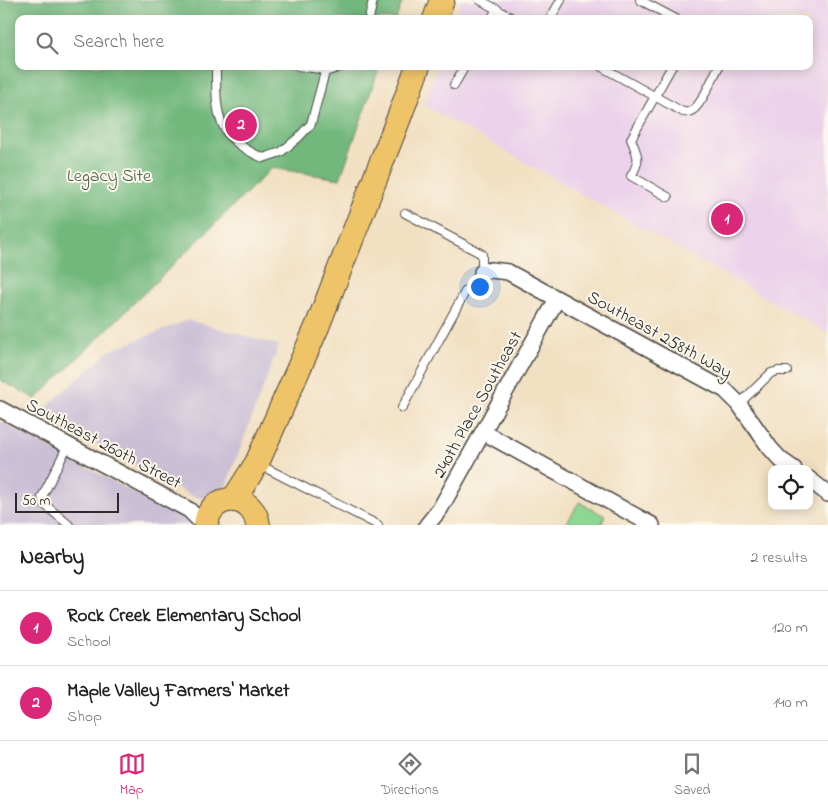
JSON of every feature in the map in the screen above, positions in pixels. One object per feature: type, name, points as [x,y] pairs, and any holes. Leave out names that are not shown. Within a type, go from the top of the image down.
[{"type":"main road","points":[[436,15],[442,0]]},
{"type":"main road","points":[[202,518],[220,502],[227,500],[247,510],[257,463],[317,327],[417,70]]},
{"type":"street","name":"Southeast 258th Way","points":[[482,272],[491,270],[508,272],[725,390],[739,404],[770,448],[788,465]]},
{"type":"street","name":"240th Place Southeast","points":[[427,525],[440,509],[557,299]]},
{"type":"street","name":"Southeast 260th Street","points":[[0,408],[202,518]]},
{"type":"street","points":[[483,432],[652,525]]},
{"type":"street","points":[[813,483],[828,494]]},
{"type":"lane","points":[[370,15],[373,0]]},
{"type":"lane","points":[[480,0],[507,15]]},
{"type":"lane","points":[[552,15],[561,0]]},
{"type":"lane","points":[[640,0],[668,15]]},
{"type":"lane","points":[[493,15],[497,9]]},
{"type":"lane","points":[[216,70],[216,98],[220,122],[229,135],[247,150],[263,158],[281,152],[311,124],[325,72]]},
{"type":"lane","points":[[322,70],[325,72],[331,70]]},
{"type":"lane","points":[[454,85],[463,70]]},
{"type":"lane","points":[[607,70],[683,112],[689,113],[700,103],[717,70]]},
{"type":"lane","points":[[668,198],[631,176],[637,166],[638,159],[631,140],[670,70]]},
{"type":"lane","points":[[402,408],[465,292],[482,272],[482,254],[405,212]]},
{"type":"lane","points":[[739,404],[771,373],[787,371]]},
{"type":"lane","points":[[68,445],[42,497],[44,504],[69,525]]},
{"type":"lane","points":[[257,463],[378,525]]},
{"type":"shaded area","points":[[462,0],[828,0],[828,333],[424,105],[437,70],[813,70],[813,15],[456,15]]},
{"type":"shaded area","points":[[188,320],[279,345],[226,486],[210,500],[192,496],[41,412],[109,351]]},
{"type":"shaded area","points":[[0,421],[195,525],[0,525]]},
{"type":"green space","name":"Legacy Site","points":[[0,0],[403,0],[397,15],[15,15],[15,70],[379,70],[340,179],[272,168],[36,399],[0,380]]},
{"type":"green space","points":[[579,502],[605,516],[601,525],[566,525]]},
{"type":"place","name":"Maple Valley Farmers' Market","points":[[241,125]]},
{"type":"place","name":"Rock Creek Elementary School","points":[[727,219]]}]
